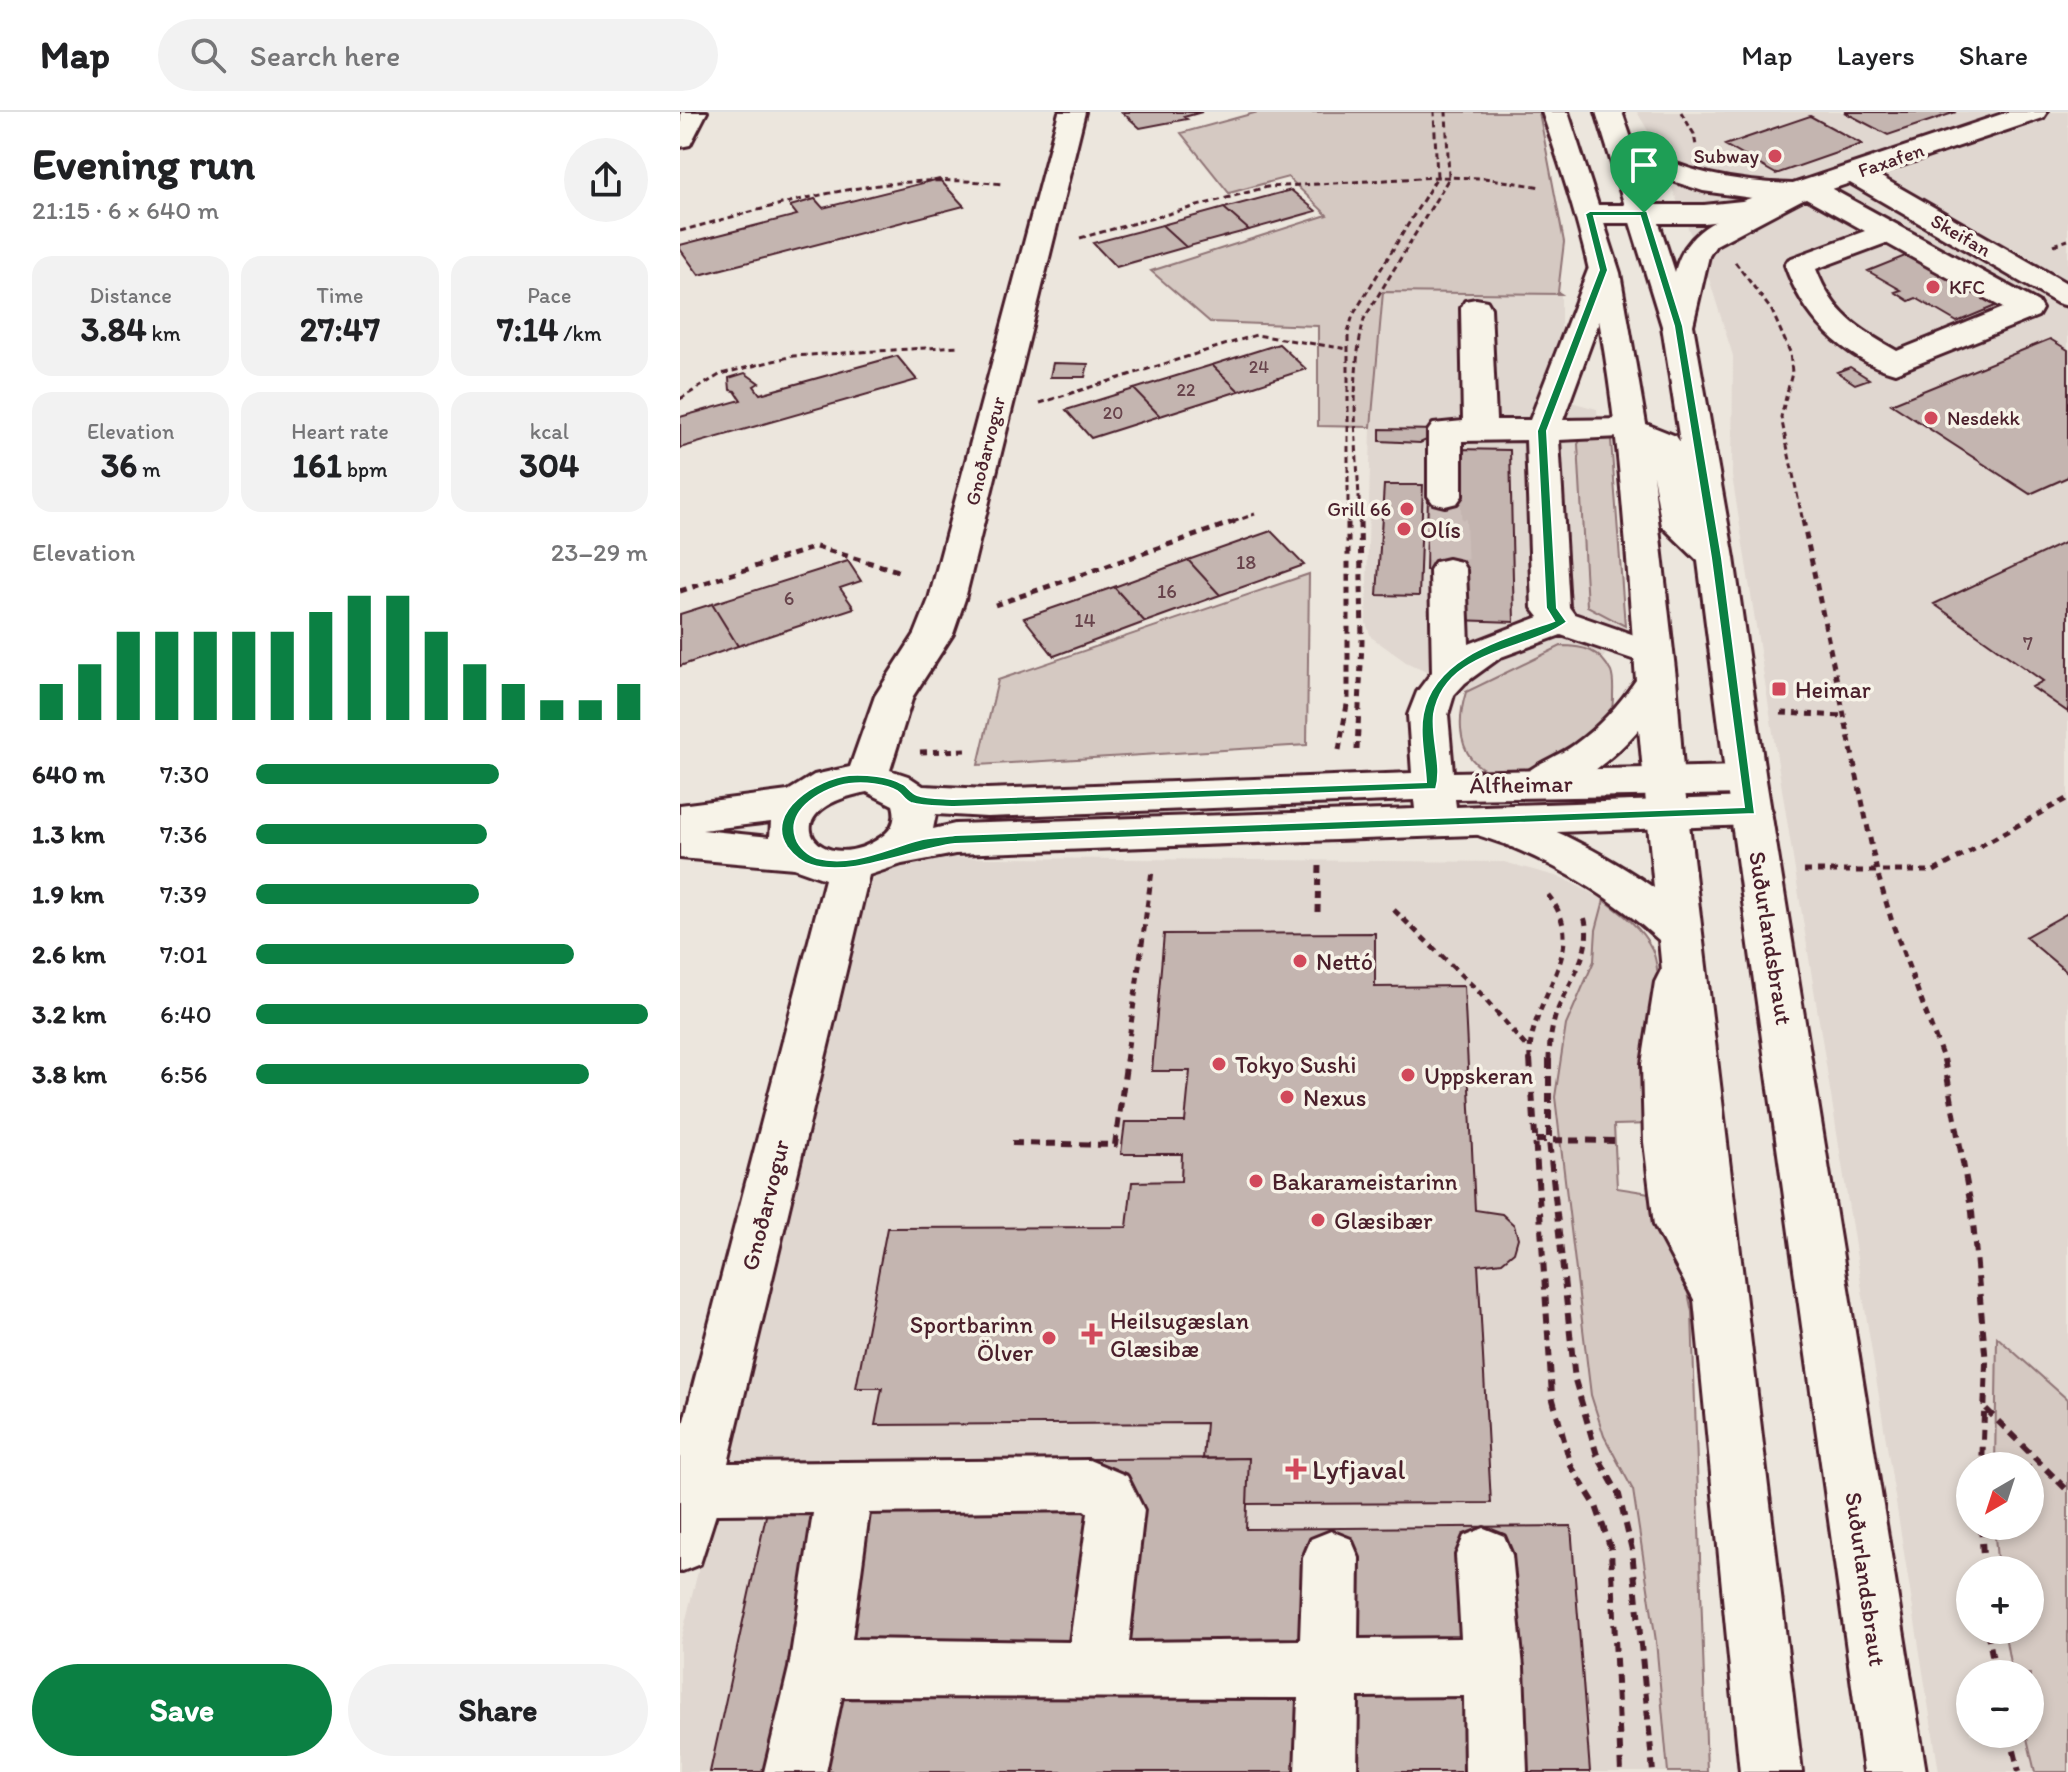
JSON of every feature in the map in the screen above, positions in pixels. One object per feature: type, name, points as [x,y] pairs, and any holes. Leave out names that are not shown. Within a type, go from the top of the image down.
[{"type":"main road","points":[[680,139],[694,112]]},
{"type":"main road","name":"Gnoðarvogur","points":[[867,778],[894,696],[934,634],[947,599],[1072,112]]},
{"type":"main road","points":[[1555,112],[1588,207],[1616,327],[1683,936],[1665,1064],[1668,1142],[1679,1225],[1723,1305],[1771,1772]]},
{"type":"main road","name":"Suðurlandsbraut","points":[[1609,112],[1678,326],[1716,558],[1748,796],[1895,1772]]},
{"type":"main road","name":"Faxafen","points":[[1588,207],[1642,207],[1704,214],[1746,209],[2017,114]]},
{"type":"main road","points":[[1622,149],[1650,166],[1707,186],[1801,190],[1888,232],[2027,309],[1895,363],[1834,327],[1808,292],[1800,265],[1888,232]]},
{"type":"main road","name":"Skeifan","points":[[1853,173],[2068,297]]},
{"type":"main road","points":[[1678,326],[1694,256],[1705,239],[1801,190]]},
{"type":"main road","points":[[1603,270],[1542,431],[1551,608],[1561,622],[1655,666]]},
{"type":"main road","points":[[1476,308],[1480,431]]},
{"type":"main road","points":[[1445,496],[1445,431],[1629,429],[1664,443],[1680,526],[1716,558]]},
{"type":"main road","points":[[1448,570],[1451,674]]},
{"type":"main road","points":[[1434,804],[1428,715],[1436,692],[1451,674],[1488,649],[1561,622]]},
{"type":"main road","points":[[1536,784],[1567,771],[1590,755],[1640,705],[1655,666]]},
{"type":"main road","points":[[867,778],[901,788],[912,799],[916,812],[914,826],[906,839],[871,858],[814,862],[800,854],[791,843],[788,830],[790,817],[799,804],[829,785],[867,778]]},
{"type":"main road","name":"Álfheimar","points":[[912,799],[987,803],[1434,804],[1536,784],[1667,798]]},
{"type":"main road","name":"Álfheimar","points":[[871,858],[955,839],[1396,826],[1434,804],[1480,820],[1667,798],[1748,796]]},
{"type":"main road","points":[[680,819],[799,804]]},
{"type":"main road","points":[[1480,820],[1535,837],[1609,875],[1648,903],[1683,936]]},
{"type":"main road","points":[[680,843],[800,854]]},
{"type":"main road","name":"Gnoðarvogur","points":[[680,1545],[693,1489],[871,858]]},
{"type":"main road","points":[[693,1489],[1089,1485],[1107,1494],[1116,1510],[1096,1671]]},
{"type":"main road","points":[[795,1772],[819,1668],[844,1488]]},
{"type":"main road","points":[[1484,1555],[1493,1667],[1496,1772]]},
{"type":"main road","points":[[1326,1772],[1331,1558]]},
{"type":"main road","points":[[819,1668],[1096,1671],[1493,1667]]},
{"type":"path","points":[[1338,757],[1348,699],[1348,349],[1353,315],[1437,177],[1434,112]]},
{"type":"path","points":[[1356,761],[1362,696],[1357,407],[1360,334],[1364,319],[1449,178],[1446,112]]},
{"type":"path","points":[[680,231],[869,184],[941,176],[1002,184]]},
{"type":"path","points":[[1069,241],[1267,187],[1437,177],[1484,178],[1550,188]]},
{"type":"path","points":[[1734,260],[1782,328],[1790,351],[1792,369],[1781,417],[1877,872],[1893,925],[1944,1060],[1972,1212],[1986,1363],[1983,1452]]},
{"type":"path","points":[[1036,404],[1256,335],[1348,349]]},
{"type":"path","points":[[680,399],[721,374],[793,356],[960,346]]},
{"type":"path","points":[[995,605],[1255,514]]},
{"type":"path","points":[[680,591],[816,547],[902,572]]},
{"type":"path","points":[[1776,713],[1844,716]]},
{"type":"path","points":[[920,752],[966,750]]},
{"type":"path","points":[[1801,871],[1934,871],[2068,798]]},
{"type":"path","points":[[1318,912],[1319,859]]},
{"type":"path","points":[[1012,1143],[1115,1145],[1153,862]]},
{"type":"path","points":[[1544,891],[1559,905],[1567,936],[1553,981],[1533,1025],[1529,1051],[1552,1396],[1571,1466],[1596,1506],[1611,1549],[1621,1772]]},
{"type":"path","points":[[1394,910],[1479,992],[1529,1051]]},
{"type":"path","points":[[1582,911],[1587,924],[1585,948],[1555,1017],[1549,1046],[1549,1141],[1575,1380],[1597,1455],[1619,1495],[1629,1529],[1653,1772]]},
{"type":"path","points":[[1536,1140],[1627,1141]]},
{"type":"path","points":[[1985,1408],[2068,1491]]},
{"type":"path","points":[[2013,1748],[2019,1772]]},
{"type":"shaded area","points":[[1258,112],[1539,112],[1564,242],[1558,292],[1561,294],[1383,292],[1371,427],[1318,426],[1318,326],[1210,322],[1151,271],[1327,215],[1288,177],[1229,193],[1181,133]]},
{"type":"shaded area","points":[[1637,112],[2068,112],[2068,1772],[1939,1772],[1732,476],[1733,356],[1710,282],[1650,134]]},
{"type":"shaded area","points":[[1383,291],[1561,294],[1561,357],[1544,395],[1597,409],[1599,432],[1586,570],[1587,605],[1625,626],[1603,658],[1589,649],[1476,685],[1466,692],[1406,662],[1371,637],[1366,623],[1371,427]]},
{"type":"shaded area","points":[[1599,432],[1611,440],[1625,626],[1587,606],[1578,444],[1584,435]]},
{"type":"shaded area","points":[[1309,574],[1307,745],[978,765],[998,680]]},
{"type":"shaded area","points":[[1561,646],[1590,651],[1607,665],[1613,684],[1610,717],[1593,737],[1540,771],[1514,775],[1497,774],[1482,768],[1471,759],[1464,746],[1461,730],[1466,692]]},
{"type":"shaded area","name":"Glæsibær","points":[[886,857],[1504,862],[1563,878],[1604,900],[1596,930],[1594,961],[1566,1025],[1555,1097],[1591,1395],[1604,1436],[1633,1490],[1656,1641],[1668,1772],[680,1772],[680,1643],[780,1247],[863,894]]},
{"type":"shaded area","points":[[1604,900],[1643,934],[1652,949],[1659,985],[1651,1124],[1614,1125],[1617,1188],[1649,1193],[1682,1264],[1692,1312],[1707,1772],[1668,1772],[1656,1641],[1633,1490],[1604,1436],[1591,1395],[1555,1097],[1566,1025],[1594,961],[1596,930]]},
{"type":"shaded area","points":[[1997,1337],[2068,1400],[2068,1772],[2035,1772],[2029,1748],[2044,1748],[2044,1660],[2009,1660],[2007,1644],[2044,1644],[2044,1556],[1997,1556],[1995,1540],[2044,1540],[2044,1452],[1995,1452]]},
{"type":"building","points":[[1122,112],[1202,112],[1184,117],[1187,119],[1140,128]]},
{"type":"building","points":[[1844,112],[1956,112],[1888,135]]},
{"type":"building","points":[[1810,116],[1862,144],[1776,174],[1725,145]]},
{"type":"building","points":[[939,179],[964,206],[699,275],[680,249],[680,245],[797,215],[790,206],[815,199],[823,208]]},
{"type":"building","points":[[1291,190],[1316,211],[1249,230],[1224,208]]},
{"type":"building","points":[[1224,208],[1249,230],[1186,247],[1162,225]]},
{"type":"building","points":[[1162,225],[1186,247],[1116,267],[1093,243]]},
{"type":"building","points":[[1910,254],[2000,304],[1957,322],[1916,298],[1909,301],[1895,292],[1901,290],[1868,271]]},
{"type":"building","points":[[2050,339],[2068,350],[2068,477],[2030,494],[1891,404]]},
{"type":"building","points":[[1279,344],[1306,369],[1239,391],[1212,365]]},
{"type":"building","points":[[897,356],[917,380],[680,448],[680,417],[741,400],[735,391],[730,390],[729,378],[745,373],[759,383],[754,386],[760,394]]},
{"type":"building","points":[[1053,363],[1088,364],[1085,377],[1050,377]]},
{"type":"building","points":[[1212,365],[1239,391],[1160,416],[1134,389]]},
{"type":"building","points":[[1850,367],[1869,379],[1855,384],[1837,372]]},
{"type":"building","points":[[1134,389],[1160,416],[1091,438],[1066,410]]},
{"type":"building","points":[[1380,429],[1439,430],[1440,434],[1420,443],[1380,441]]},
{"type":"building","points":[[1456,449],[1510,450],[1514,622],[1457,620],[1458,570],[1426,570],[1428,496],[1456,496]]},
{"type":"building","points":[[1384,485],[1423,485],[1419,596],[1377,595]]},
{"type":"building","points":[[1271,531],[1304,565],[1220,595],[1188,560]]},
{"type":"building","points":[[2068,541],[2068,712],[2032,687],[2043,681],[1934,604]]},
{"type":"building","points":[[1188,560],[1220,595],[1145,622],[1114,587]]},
{"type":"building","points":[[848,561],[861,581],[840,588],[854,608],[738,646],[712,604]]},
{"type":"building","points":[[1114,587],[1145,622],[1054,656],[1024,618]]},
{"type":"building","points":[[712,604],[738,646],[680,666],[680,614]]},
{"type":"building","points":[[2068,913],[2068,973],[2025,937]]},
{"type":"building","name":"Glæsibær","points":[[1375,933],[1375,987],[1464,986],[1475,1210],[1502,1214],[1514,1225],[1518,1238],[1514,1252],[1502,1262],[1478,1265],[1491,1503],[1247,1504],[1249,1458],[1203,1459],[1206,1423],[875,1425],[882,1388],[856,1388],[887,1228],[1127,1227],[1132,1182],[1181,1181],[1182,1154],[1121,1154],[1125,1122],[1185,1122],[1190,1071],[1152,1071],[1164,934]]},
{"type":"building","points":[[1249,1458],[1246,1529],[1571,1526],[1590,1772],[710,1772],[778,1461]]},
{"type":"tunnel","points":[[1445,496],[1446,522]]},
{"type":"tunnel","points":[[1446,520],[1448,570]]},
{"type":"place","name":"Subway","points":[[1775,156]]},
{"type":"place","name":"KFC","points":[[1933,287]]},
{"type":"place","name":"Nesdekk","points":[[1931,418]]},
{"type":"place","name":"Grill 66","points":[[1407,509]]},
{"type":"place","name":"Olís","points":[[1404,529]]},
{"type":"place","name":"Heimar","points":[[1779,689]]},
{"type":"place","name":"Nettó","points":[[1300,961]]},
{"type":"place","name":"Tokyo Sushi","points":[[1219,1064]]},
{"type":"place","name":"Uppskeran","points":[[1408,1075]]},
{"type":"place","name":"Nexus","points":[[1287,1097]]},
{"type":"place","name":"Bakarameistarinn","points":[[1256,1181]]},
{"type":"place","name":"Glæsibær","points":[[1318,1220]]},
{"type":"place","name":"Heilsugæslan Glæsibæ","points":[[1092,1334]]},
{"type":"place","name":"Sportbarinn Ölver","points":[[1049,1338]]},
{"type":"place","name":"Lyfjaval","points":[[1296,1469]]},
{"type":"route","points":[[1644,213],[1678,326],[1716,558],[1751,811],[1437,821],[1396,826],[955,839],[892,851],[872,861],[850,865],[814,862],[800,854],[791,843],[788,830],[790,817],[799,804],[813,793],[848,779],[885,781],[901,788],[912,799],[954,803],[1432,786],[1428,715],[1436,692],[1451,674],[1488,649],[1561,622],[1551,608],[1542,431],[1603,270],[1590,214],[1644,213]]}]
